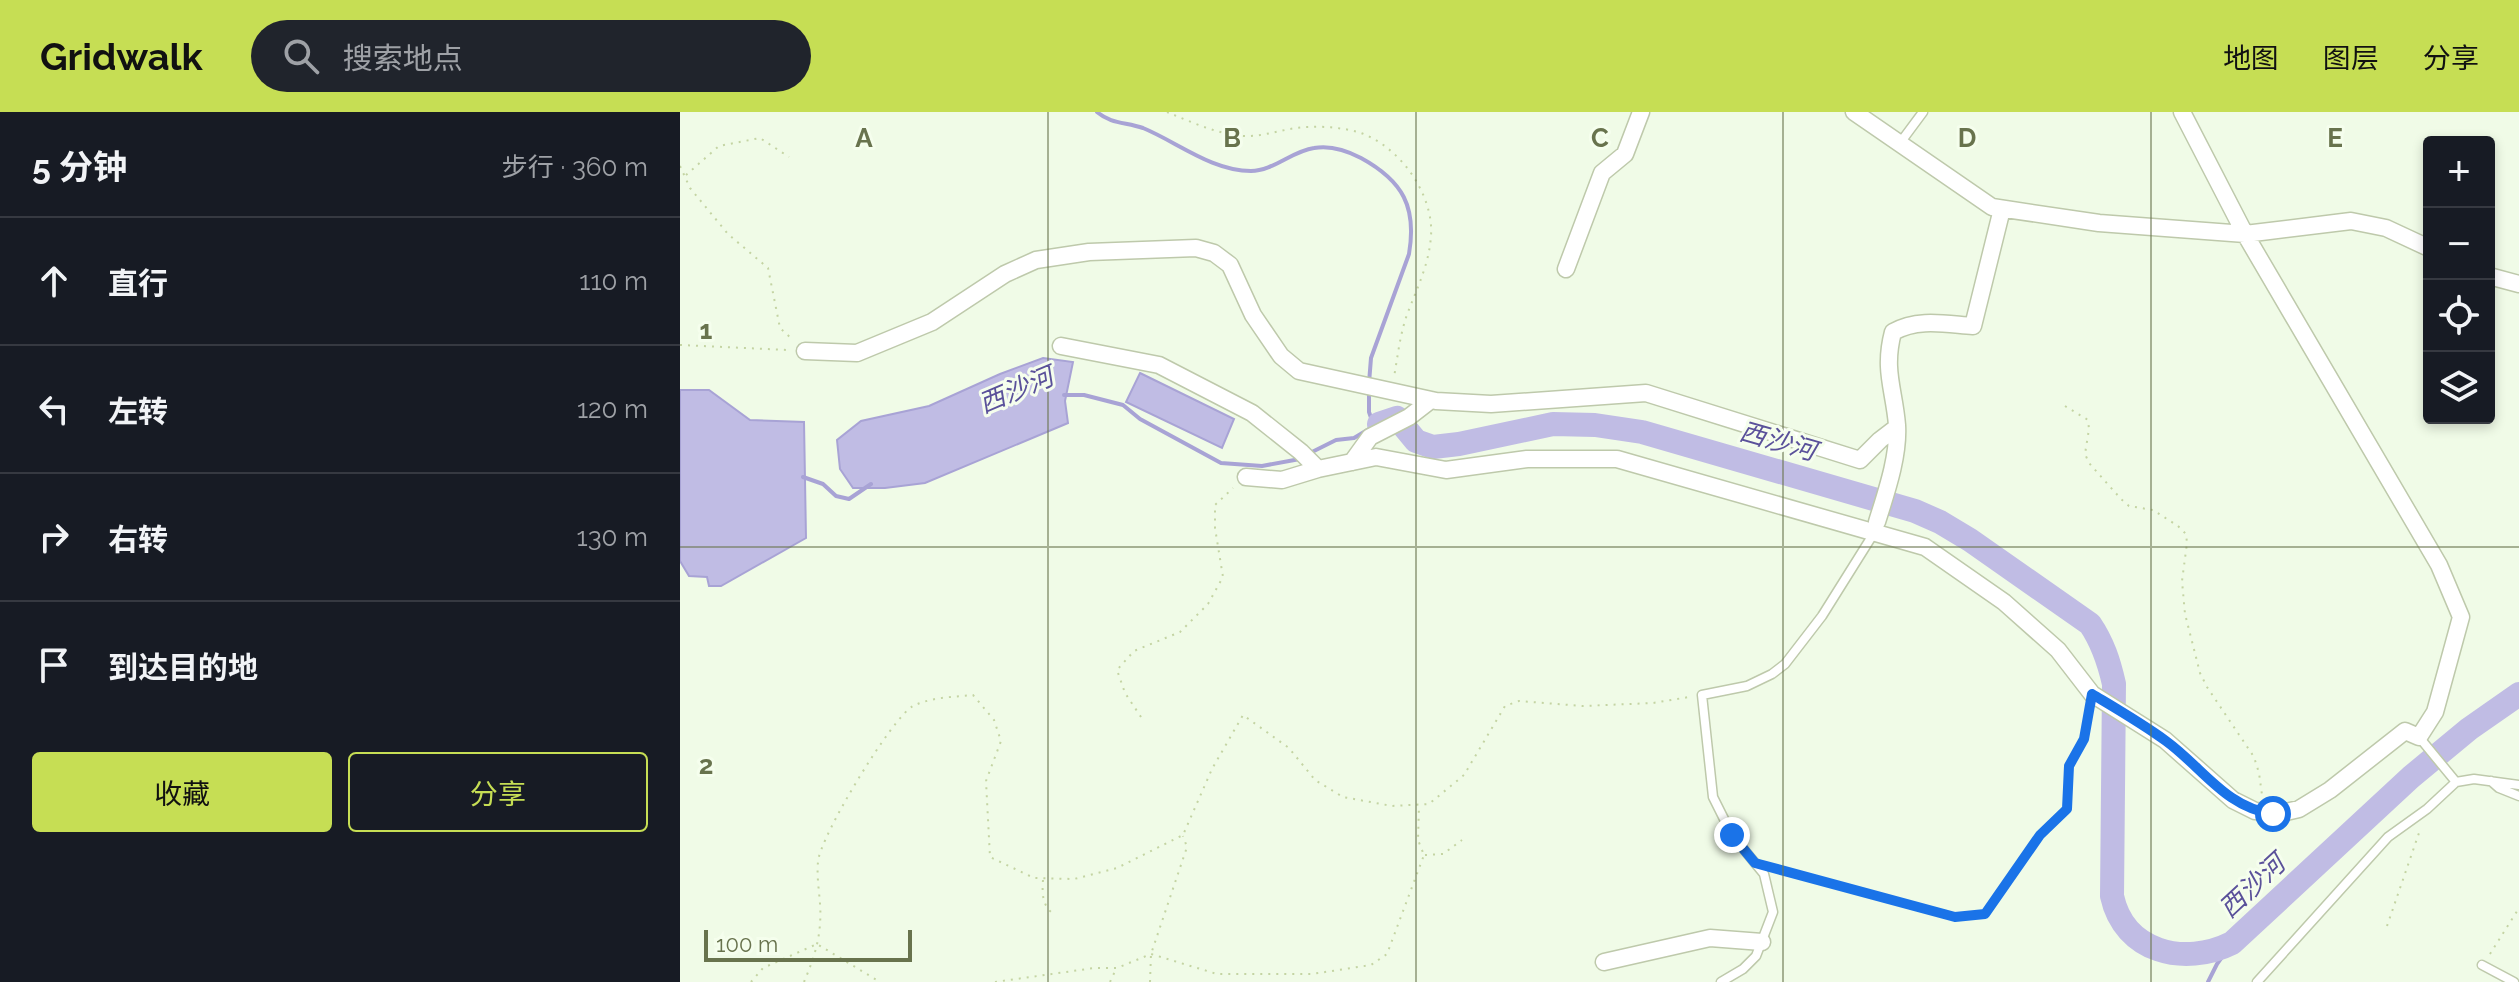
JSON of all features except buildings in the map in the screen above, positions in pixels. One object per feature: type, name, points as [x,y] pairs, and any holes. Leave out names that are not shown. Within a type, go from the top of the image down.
[{"type":"street","points":[[1566,269],[1602,173],[1625,154],[1641,112]]},
{"type":"street","points":[[1854,112],[1992,207],[2099,223],[2245,234],[2351,221],[2386,228],[2423,245]]},
{"type":"street","points":[[1246,477],[1282,480],[1376,457],[1446,470],[1527,459],[1617,459],[1876,527],[1925,547],[2004,602],[2058,650],[2092,694],[2176,749],[2233,800],[2247,808],[2264,812],[2282,813],[2299,809],[2330,790],[2405,731],[2419,737],[2435,712],[2461,617],[2439,565],[2245,234],[2182,112]]},
{"type":"street","points":[[1876,527],[1891,477],[1897,427],[1888,369],[1893,332],[1907,325],[1922,323],[1973,326],[2002,209]]},
{"type":"street","points":[[805,351],[857,353],[932,322],[1005,274],[1036,260],[1089,252],[1196,248],[1214,253],[1230,265],[1253,315],[1281,356],[1299,371],[1431,400],[1491,404],[1646,393],[1860,460],[1897,427]]},
{"type":"street","points":[[2495,278],[2519,284]]},
{"type":"street","points":[[1061,346],[1159,365],[1252,413],[1318,469]]},
{"type":"street","points":[[1352,462],[1370,437],[1409,417],[1431,400]]},
{"type":"street","points":[[1604,962],[1710,938],[1762,942]]},
{"type":"lane","points":[[1900,144],[1923,112]]},
{"type":"lane","points":[[1721,982],[1750,963],[1760,950],[1773,912],[1764,874],[1732,835],[1713,797],[1702,695],[1747,686],[1785,664],[1822,616],[1876,527]]},
{"type":"lane","points":[[2419,737],[2454,780]]},
{"type":"lane","points":[[2257,982],[2388,837],[2427,809],[2454,780],[2519,785]]},
{"type":"lane","points":[[2490,781],[2519,796]]},
{"type":"lane","points":[[2484,966],[2514,982]]},
{"type":"path","points":[[1167,112],[1199,125],[1240,135],[1267,134],[1308,126],[1358,132],[1383,146],[1404,166],[1427,202],[1431,233],[1427,265],[1403,328],[1392,390]]},
{"type":"path","points":[[685,176],[719,146],[760,138],[789,157]]},
{"type":"path","points":[[680,166],[690,188],[728,234],[768,268],[780,328],[805,351]]},
{"type":"path","points":[[680,345],[805,351]]},
{"type":"path","points":[[2065,406],[2088,420],[2085,454],[2089,463],[2121,499],[2129,506],[2153,510],[2186,534],[2182,581],[2187,628],[2203,679],[2254,757],[2264,812]]},
{"type":"path","points":[[1141,717],[1125,693],[1117,670],[1134,651],[1180,632],[1208,604],[1223,577],[1215,528],[1215,505],[1246,477]]},
{"type":"path","points":[[1755,863],[1955,917],[1985,914],[2040,835],[2067,809],[2069,766],[2084,739],[2092,694]]},
{"type":"path","points":[[804,982],[814,959],[820,923],[817,859],[839,809],[909,707],[934,699],[973,695],[994,720],[1001,741],[986,781],[990,857],[1034,878],[1074,879],[1117,868],[1183,835],[1212,769],[1243,715],[1289,748],[1315,780],[1343,797],[1392,806],[1429,804],[1464,775],[1505,706],[1519,701],[1583,706],[1653,703],[1702,695]]},
{"type":"path","points":[[995,982],[1094,968],[1117,968],[1151,954],[1217,974],[1312,974],[1371,965],[1387,954],[1424,855],[1418,840],[1419,804]]},
{"type":"path","points":[[2387,926],[2427,809]]},
{"type":"path","points":[[1150,982],[1151,954],[1187,847],[1183,835]]},
{"type":"path","points":[[1424,855],[1443,854],[1462,840]]},
{"type":"path","points":[[1043,878],[1042,896],[1049,911],[1055,915]]},
{"type":"path","points":[[2484,966],[2519,908]]},
{"type":"path","points":[[751,982],[763,968],[817,944]]},
{"type":"path","points":[[817,944],[880,982]]},
{"type":"path","points":[[1110,982],[1117,968]]},
{"type":"water","points":[[1043,358],[1073,362],[1065,401],[1068,423],[925,483],[853,488],[840,469],[837,440],[861,421],[929,406]]},
{"type":"water","points":[[1140,373],[1234,419],[1222,448],[1126,402]]},
{"type":"water","points":[[680,390],[709,390],[750,420],[804,422],[806,538],[721,586],[709,586],[707,577],[689,576],[680,561]]},
{"type":"waterway","points":[[1097,112],[1113,121],[1143,128],[1209,161],[1237,170],[1259,170],[1306,150],[1326,147],[1355,155],[1387,176],[1404,197],[1411,222],[1411,237],[1409,254],[1371,358],[1369,383]]},
{"type":"waterway","name":"西沙河","points":[[1308,454],[1336,440],[1354,438],[1374,426],[1369,412],[1369,392]]},
{"type":"waterway","name":"西沙河","points":[[1064,395],[1084,395],[1123,405],[1140,419],[1221,463],[1262,466],[1300,459]]},
{"type":"waterway","name":"西沙河","points":[[1379,424],[1397,418],[1416,441],[1433,447],[1553,424],[1595,425],[1642,432],[1915,511],[1970,540],[2090,624],[2102,646],[2114,684],[2112,896],[2129,930],[2158,950],[2195,954],[2232,943],[2411,777],[2469,729],[2519,694]]},
{"type":"waterway","name":"西沙河","points":[[803,477],[823,484],[836,496],[849,499],[871,484]]},
{"type":"waterway","points":[[2208,982],[2232,943]]},
{"type":"route","points":[[1732,835],[1755,863],[1955,917],[1985,914],[2040,835],[2067,809],[2069,766],[2084,739],[2092,694],[2165,740],[2233,800],[2255,811],[2273,814]]}]
